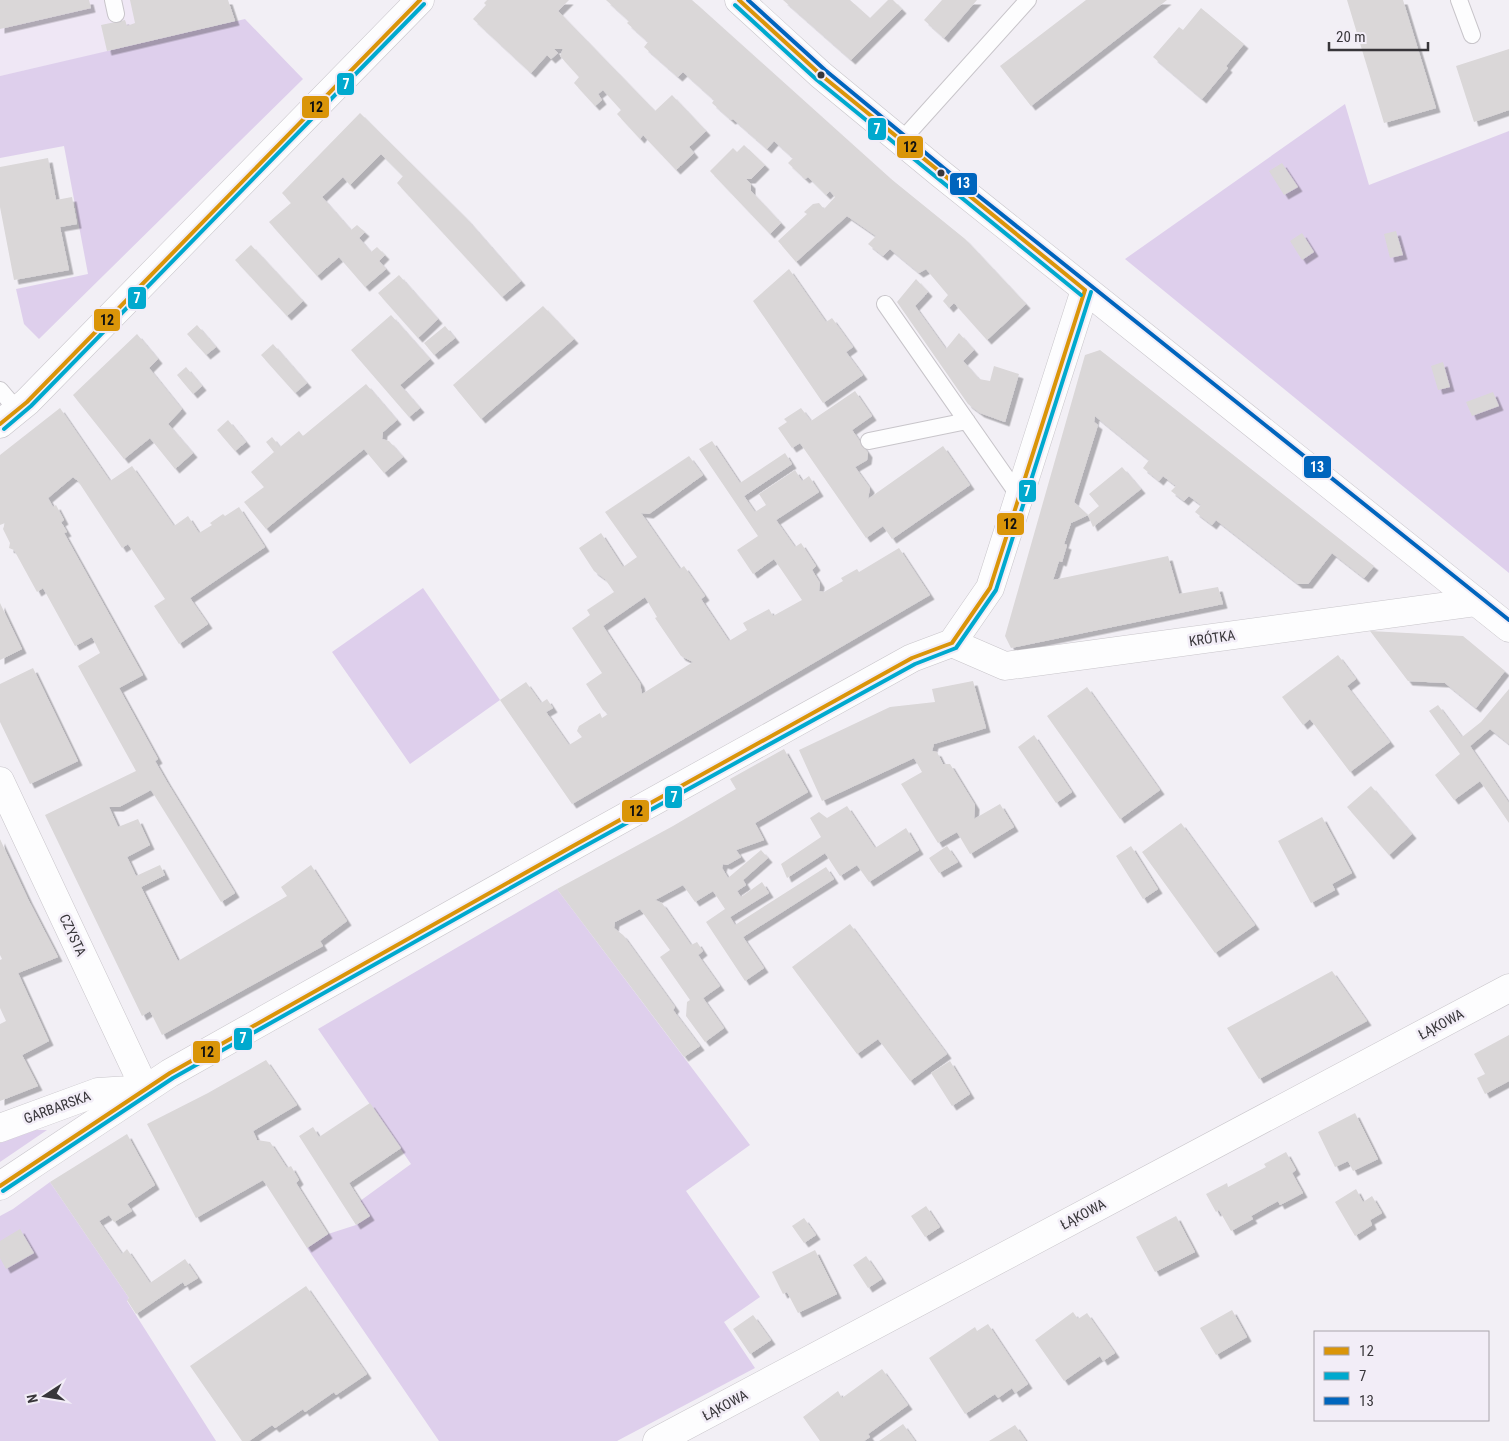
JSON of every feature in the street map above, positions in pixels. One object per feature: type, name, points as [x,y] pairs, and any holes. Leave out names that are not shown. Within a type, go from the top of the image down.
[{"type":"street","points":[[6,408],[27,402],[420,0]]},
{"type":"street","points":[[740,0],[821,75],[1085,290],[1509,628]]},
{"type":"street","points":[[0,1186],[170,1073],[912,658],[952,643],[990,588],[1085,290]]},
{"type":"street","name":"KRÓTKA","points":[[952,643],[1005,666],[1478,602]]},
{"type":"street","name":"CZYSTA","points":[[0,781],[145,1089]]},
{"type":"street","name":"ŁĄKOWA","points":[[657,1441],[1509,988]]},
{"type":"street","name":"GARBARSKA","points":[[0,1128],[98,1092],[145,1089]]},
{"type":"lane","points":[[902,140],[1028,0]]},
{"type":"lane","points":[[1459,0],[1472,35]]},
{"type":"lane","points":[[884,304],[1019,496]]},
{"type":"lane","points":[[869,441],[966,421]]},
{"type":"shaded area","points":[[0,0],[194,0],[203,30],[0,76]]},
{"type":"shaded area","points":[[245,19],[303,79],[39,339],[24,324],[16,289],[88,274],[64,146],[0,158],[0,76]]},
{"type":"shaded area","points":[[1345,104],[1369,185],[1509,131],[1509,573],[1125,259]]},
{"type":"shaded area","points":[[423,588],[500,700],[410,764],[332,652]]},
{"type":"shaded area","points":[[557,889],[750,1145],[686,1191],[760,1297],[724,1322],[755,1368],[617,1441],[439,1441],[307,1248],[328,1234],[356,1225],[370,1216],[360,1201],[411,1164],[318,1029]]},
{"type":"shaded area","points":[[36,1130],[47,1130],[0,1162],[0,1143]]},
{"type":"shaded area","points":[[50,1182],[129,1298],[127,1301],[216,1441],[0,1441],[0,1216],[13,1209]]},
{"type":"building","points":[[0,0],[89,0],[91,8],[0,29]]},
{"type":"building","points":[[130,0],[228,0],[235,21],[107,51],[101,25],[125,20],[127,26],[135,23]]},
{"type":"building","points":[[487,0],[569,0],[558,11],[655,111],[672,95],[706,131],[689,147],[694,153],[676,170],[643,135],[640,139],[617,114],[621,110],[603,90],[598,94],[602,100],[595,106],[574,83],[579,77],[560,56],[563,49],[554,49],[558,53],[551,59],[547,55],[531,73],[473,19],[486,5],[484,3]]},
{"type":"building","points":[[606,0],[692,0],[891,179],[965,239],[1026,304],[987,340],[954,303],[949,308],[943,301],[948,295],[926,269],[919,273],[890,249],[883,256],[868,244],[876,236],[847,216],[796,262],[778,241],[807,214],[804,212],[813,204],[819,203],[824,209],[835,197],[830,191],[826,195],[808,177],[805,179],[788,163],[793,158],[774,141],[767,149],[712,103],[714,100],[683,72],[678,77],[644,47],[648,42]]},
{"type":"building","points":[[783,0],[850,0],[870,18],[888,0],[893,0],[902,9],[851,60]]},
{"type":"building","points":[[942,0],[977,0],[944,38],[924,20]]},
{"type":"building","points":[[1086,0],[1167,0],[1031,106],[1000,66]]},
{"type":"building","points":[[1347,0],[1403,0],[1436,108],[1384,123]]},
{"type":"building","points":[[1201,8],[1244,44],[1226,66],[1228,68],[1202,99],[1153,57],[1179,27],[1183,30]]},
{"type":"building","points":[[1509,49],[1509,110],[1474,122],[1456,66]]},
{"type":"building","points":[[360,113],[465,217],[521,281],[502,297],[397,183],[403,176],[381,154],[350,185],[343,177],[322,197],[351,230],[357,225],[365,232],[359,238],[371,252],[377,247],[385,255],[379,261],[386,269],[365,287],[339,257],[317,276],[269,222],[291,203],[282,193]]},
{"type":"building","points":[[744,145],[765,165],[751,179],[746,179],[751,184],[751,191],[781,223],[770,234],[710,171],[733,148],[737,152]]},
{"type":"building","points":[[48,158],[56,200],[72,197],[77,224],[60,227],[69,270],[14,280],[0,207],[0,167]]},
{"type":"building","points":[[1282,163],[1298,187],[1284,195],[1269,171]]},
{"type":"building","points":[[1396,231],[1403,255],[1390,258],[1384,234]]},
{"type":"building","points":[[1302,233],[1314,252],[1302,260],[1290,241]]},
{"type":"building","points":[[251,245],[303,301],[287,316],[235,260]]},
{"type":"building","points":[[789,269],[826,322],[832,318],[853,347],[846,352],[863,375],[823,403],[753,301]]},
{"type":"building","points":[[399,275],[438,319],[418,338],[378,293]]},
{"type":"building","points":[[916,279],[928,292],[915,306],[946,349],[959,333],[974,350],[963,361],[979,379],[990,381],[994,366],[1019,374],[1005,422],[980,413],[968,404],[897,302]]},
{"type":"building","points":[[543,306],[574,339],[481,419],[453,385]]},
{"type":"building","points":[[391,315],[430,359],[400,385],[420,408],[409,417],[351,350]]},
{"type":"building","points":[[197,325],[216,347],[206,355],[187,334]]},
{"type":"building","points":[[445,326],[455,338],[434,355],[424,343]]},
{"type":"building","points":[[137,334],[158,359],[149,368],[182,409],[168,424],[193,453],[175,469],[150,438],[124,459],[73,395]]},
{"type":"building","points":[[273,344],[307,383],[295,393],[261,355]]},
{"type":"building","points":[[1100,350],[1374,566],[1364,578],[1332,553],[1308,584],[1298,584],[1216,520],[1212,525],[1195,512],[1201,505],[1189,496],[1184,501],[1171,491],[1176,486],[1163,476],[1159,481],[1143,468],[1149,460],[1095,416],[1094,422],[1098,425],[1074,502],[1088,515],[1071,523],[1064,544],[1067,545],[1062,562],[1059,561],[1053,580],[1168,556],[1179,594],[1218,587],[1223,604],[1011,648],[1005,636],[1085,355]]},
{"type":"building","points":[[1443,362],[1450,387],[1438,390],[1431,366]]},
{"type":"building","points":[[186,367],[202,386],[193,394],[177,375]]},
{"type":"building","points":[[366,384],[397,420],[383,432],[382,439],[389,441],[403,457],[384,473],[364,449],[266,529],[244,502],[264,487],[251,472],[274,452],[266,442],[272,437],[280,447],[299,431],[303,436]]},
{"type":"building","points":[[855,391],[872,416],[852,430],[868,453],[867,460],[855,467],[870,488],[868,499],[943,446],[970,485],[892,539],[883,526],[866,538],[800,443],[792,448],[778,428],[787,422],[784,419],[801,408],[811,421]]},
{"type":"building","points":[[1493,392],[1499,406],[1472,416],[1466,402]]},
{"type":"building","points":[[60,408],[110,481],[132,466],[174,526],[188,516],[199,533],[212,525],[210,523],[223,514],[225,516],[239,507],[265,547],[190,598],[208,624],[179,644],[154,606],[165,599],[128,544],[122,548],[78,481],[73,477],[48,498],[53,507],[56,505],[64,520],[61,522],[67,532],[64,533],[143,675],[119,688],[158,759],[155,761],[235,893],[221,902],[151,790],[119,807],[109,807],[118,827],[138,819],[150,845],[127,857],[136,876],[160,865],[165,875],[141,887],[178,961],[287,896],[281,887],[311,865],[347,921],[320,941],[323,946],[162,1035],[150,1011],[142,1016],[45,815],[136,771],[78,666],[100,653],[92,637],[75,646],[43,588],[37,592],[14,550],[9,548],[10,543],[3,529],[5,523],[0,525],[0,455]]},
{"type":"building","points":[[228,420],[246,442],[235,451],[217,430]]},
{"type":"building","points":[[712,441],[740,483],[785,453],[792,464],[744,496],[755,512],[766,505],[759,494],[795,470],[802,481],[809,476],[819,492],[776,520],[795,547],[801,543],[816,566],[812,570],[820,583],[819,591],[824,592],[843,581],[841,578],[857,569],[859,572],[899,548],[930,595],[572,804],[500,700],[526,682],[541,703],[547,699],[553,708],[546,712],[569,745],[582,737],[577,731],[579,726],[600,713],[602,718],[608,714],[603,710],[586,684],[602,673],[572,628],[590,615],[587,610],[614,592],[605,579],[594,571],[579,548],[601,533],[623,567],[637,557],[605,512],[689,456],[703,475],[649,514],[641,513],[680,569],[684,566],[705,596],[701,599],[729,641],[747,630],[743,623],[769,609],[773,616],[802,600],[774,559],[753,574],[737,550],[758,536],[699,449]],"holes":[[[645,597],[657,617],[655,618],[681,656],[693,662],[642,694],[640,683],[603,626]]]},
{"type":"building","points":[[1122,467],[1141,489],[1093,527],[1088,515],[1099,506],[1089,494]]},
{"type":"building","points":[[0,603],[22,649],[0,660]]},
{"type":"building","points":[[1370,631],[1463,636],[1505,671],[1476,708],[1445,683],[1408,681]]},
{"type":"building","points":[[1338,655],[1356,679],[1347,686],[1390,742],[1350,772],[1310,719],[1303,725],[1282,697]]},
{"type":"building","points":[[33,668],[78,761],[30,784],[0,722],[0,684]]},
{"type":"building","points":[[973,681],[986,728],[934,744],[932,751],[937,752],[943,764],[950,764],[975,805],[974,819],[1000,804],[1014,827],[970,854],[957,832],[938,843],[901,784],[922,772],[914,758],[822,801],[799,750],[890,707],[935,702],[932,689]]},
{"type":"building","points":[[1087,687],[1160,790],[1120,819],[1047,716]]},
{"type":"building","points":[[1509,689],[1509,744],[1490,729],[1470,746],[1509,803],[1509,823],[1480,781],[1454,800],[1435,775],[1460,754],[1429,711],[1438,705],[1462,737],[1481,722]]},
{"type":"building","points":[[1034,735],[1072,792],[1056,803],[1018,747]]},
{"type":"building","points":[[784,749],[808,792],[755,823],[764,840],[736,850],[741,857],[727,865],[723,864],[722,868],[728,878],[761,850],[768,858],[743,880],[746,885],[737,891],[741,897],[762,882],[769,893],[730,917],[735,925],[826,867],[834,879],[743,937],[764,968],[745,981],[706,922],[725,909],[713,891],[695,902],[683,885],[655,900],[662,903],[691,945],[697,942],[703,951],[698,955],[720,986],[703,998],[724,1028],[705,1042],[686,1016],[687,1002],[690,1000],[660,957],[670,950],[640,909],[615,922],[614,928],[623,935],[675,1007],[673,1010],[700,1046],[684,1057],[557,889],[673,826],[736,789],[730,779]]},
{"type":"building","points":[[1371,786],[1412,834],[1389,855],[1347,807]]},
{"type":"building","points":[[847,806],[875,848],[906,828],[919,850],[869,882],[857,865],[840,876],[825,853],[787,878],[781,864],[821,837],[810,818],[819,812],[827,818]]},
{"type":"building","points":[[1322,817],[1352,873],[1332,884],[1335,890],[1311,903],[1278,841]]},
{"type":"building","points":[[1181,823],[1255,925],[1215,953],[1142,852]]},
{"type":"building","points":[[0,839],[58,957],[18,973],[49,1041],[22,1055],[38,1086],[0,1101],[0,1024],[6,1021],[0,1008],[0,960],[2,959],[0,955]]},
{"type":"building","points":[[947,846],[958,862],[939,873],[929,858]]},
{"type":"building","points":[[1131,846],[1158,889],[1143,899],[1116,856]]},
{"type":"building","points":[[850,924],[947,1054],[910,1081],[878,1039],[857,1054],[792,967]]},
{"type":"building","points":[[1332,971],[1367,1021],[1259,1079],[1227,1028]]},
{"type":"building","points":[[1509,1035],[1509,1081],[1485,1094],[1477,1078],[1485,1074],[1474,1054]]},
{"type":"building","points":[[266,1060],[297,1105],[253,1131],[257,1140],[270,1142],[287,1168],[291,1166],[299,1180],[296,1183],[328,1234],[307,1248],[263,1180],[196,1218],[147,1124],[208,1093]]},
{"type":"building","points":[[950,1061],[970,1094],[952,1106],[931,1073]]},
{"type":"building","points":[[370,1103],[401,1148],[349,1183],[370,1216],[356,1225],[299,1136],[313,1127],[319,1137]]},
{"type":"building","points":[[1355,1113],[1378,1159],[1353,1171],[1348,1161],[1335,1167],[1318,1132]]},
{"type":"building","points":[[127,1134],[155,1185],[127,1204],[132,1211],[114,1222],[109,1215],[99,1221],[122,1254],[127,1249],[150,1283],[185,1259],[198,1278],[185,1286],[183,1282],[136,1314],[127,1300],[129,1298],[50,1182]]},
{"type":"building","points":[[1286,1152],[1296,1170],[1292,1173],[1303,1193],[1280,1205],[1278,1201],[1251,1216],[1253,1219],[1231,1231],[1219,1210],[1216,1212],[1206,1194],[1227,1183],[1228,1187],[1266,1167],[1264,1164]]},
{"type":"building","points":[[1356,1189],[1363,1202],[1372,1196],[1382,1213],[1370,1220],[1372,1225],[1355,1236],[1335,1202]]},
{"type":"building","points":[[926,1206],[940,1227],[925,1237],[911,1216]]},
{"type":"building","points":[[1176,1216],[1195,1252],[1155,1272],[1136,1237]]},
{"type":"building","points":[[804,1218],[816,1235],[804,1243],[792,1226]]},
{"type":"building","points":[[20,1229],[34,1253],[6,1269],[0,1258],[0,1241]]},
{"type":"building","points":[[815,1250],[837,1294],[798,1313],[787,1292],[783,1294],[772,1272]]},
{"type":"building","points":[[866,1256],[882,1279],[868,1288],[853,1265]]},
{"type":"building","points":[[306,1286],[367,1374],[336,1395],[334,1392],[305,1412],[303,1409],[275,1428],[272,1425],[249,1441],[242,1441],[190,1366]]},
{"type":"building","points":[[1232,1310],[1247,1337],[1216,1355],[1200,1328]]},
{"type":"building","points":[[1073,1312],[1078,1319],[1087,1313],[1115,1353],[1103,1361],[1100,1356],[1064,1381],[1035,1340]]},
{"type":"building","points":[[753,1315],[771,1340],[750,1354],[733,1329]]},
{"type":"building","points":[[988,1324],[1028,1384],[1015,1393],[1012,1388],[998,1398],[995,1394],[965,1414],[929,1358],[975,1327],[977,1331]]},
{"type":"building","points":[[882,1369],[908,1405],[868,1434],[870,1437],[864,1441],[820,1441],[803,1417],[838,1391],[842,1398]]},
{"type":"building","points":[[903,1424],[915,1441],[879,1441]]},
{"type":"building","points":[[1015,1425],[1026,1441],[989,1441]]},
{"type":"transit line","name":"12","points":[[0,424],[27,402],[420,0]]},
{"type":"transit line","name":"12","points":[[739,0],[821,75],[1085,290]]},
{"type":"transit line","name":"13","points":[[748,0],[825,70],[945,169],[1509,620]]},
{"type":"transit line","name":"7","points":[[4,429],[31,406],[424,4]]},
{"type":"transit line","name":"7","points":[[735,5],[817,80],[1081,295]]},
{"type":"transit line","name":"12","points":[[0,1186],[170,1073],[912,658],[952,643],[990,588],[1085,290]]},
{"type":"transit line","name":"7","points":[[3,1191],[173,1078],[576,851],[915,664],[956,648],[996,590],[1091,292]]}]
